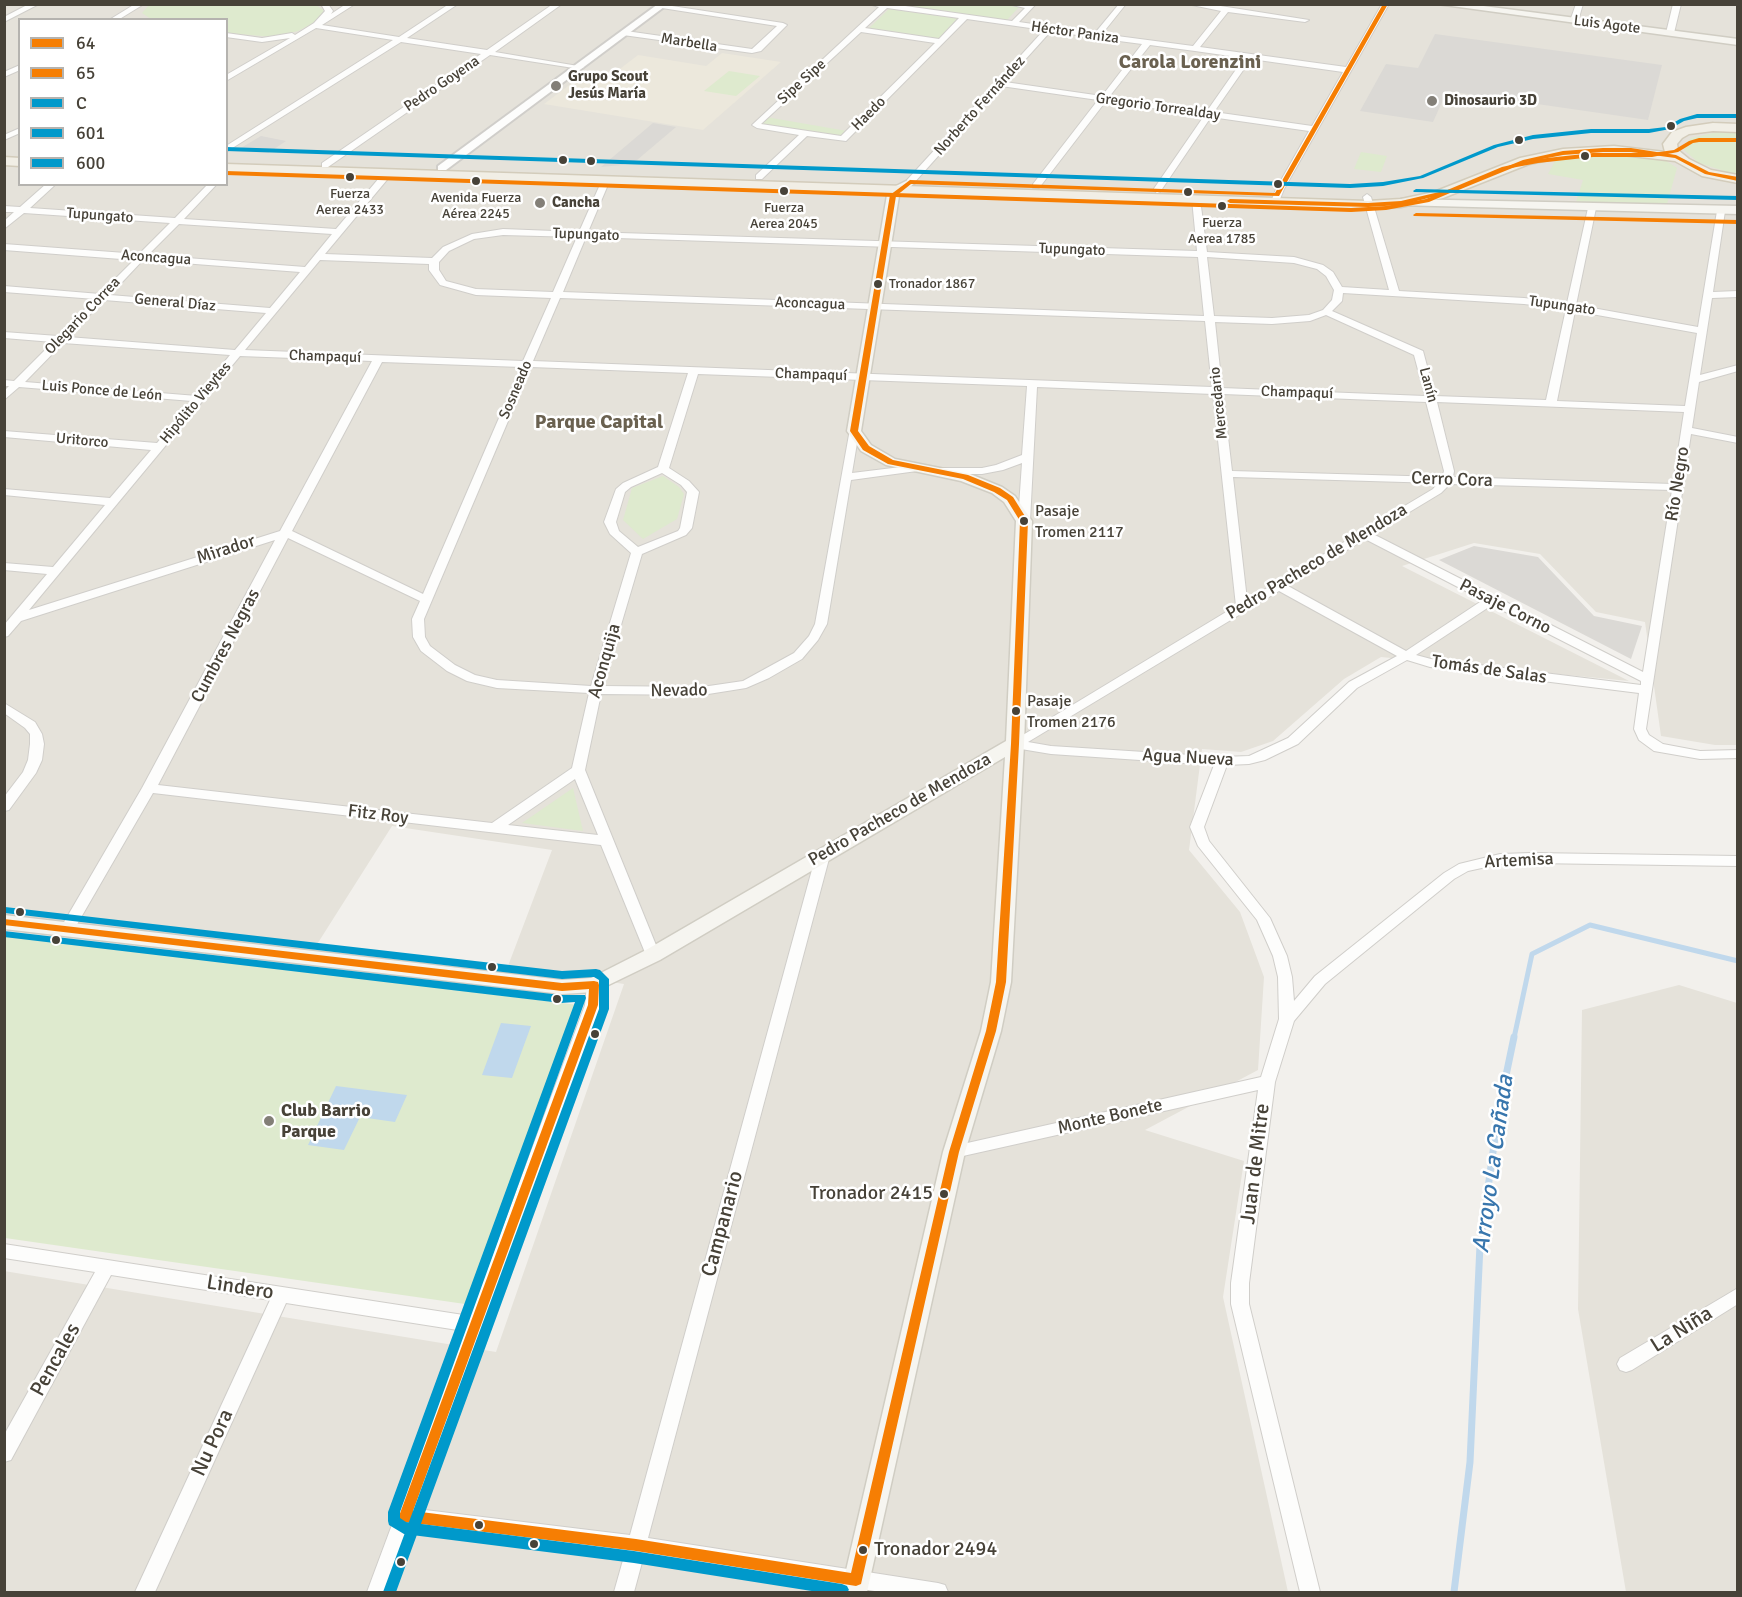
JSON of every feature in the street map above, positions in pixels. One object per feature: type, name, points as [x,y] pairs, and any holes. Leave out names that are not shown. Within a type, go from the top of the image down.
[{"type":"main road","name":"Luis Agote","points":[[1441,4],[1486,7],[1737,42]]},
{"type":"main road","points":[[1676,157],[1671,148],[1672,140],[1677,135],[1698,128],[1737,128]]},
{"type":"main road","points":[[1368,201],[1435,186],[1500,158],[1536,148],[1578,143],[1640,144],[1672,140]]},
{"type":"main road","points":[[1401,203],[1454,190],[1511,166],[1544,157],[1603,150],[1643,151],[1676,157],[1707,173],[1737,179]]},
{"type":"main road","points":[[228,167],[325,165],[759,177],[1196,200],[1276,199],[1737,210]]},
{"type":"main road","points":[[228,167],[606,180],[904,186],[1036,186],[1157,190],[1276,199]]},
{"type":"main road","points":[[855,1586],[954,1152],[991,1030],[1001,982],[1015,744],[1024,521],[1010,499],[997,490],[980,482],[880,457],[859,441],[854,431],[893,195],[904,186]]},
{"type":"main road","name":"Pedro Pacheco de Mendoza","points":[[594,986],[653,955],[1015,744]]},
{"type":"main road","points":[[4,922],[562,987],[594,986]]},
{"type":"street","points":[[4,20],[36,4]]},
{"type":"street","points":[[137,15],[138,8],[142,4]]},
{"type":"street","points":[[116,18],[142,4]]},
{"type":"street","points":[[316,26],[329,11],[324,4]]},
{"type":"street","points":[[228,78],[352,4]]},
{"type":"street","points":[[228,149],[455,4]]},
{"type":"street","name":"Pedro Goyena","points":[[325,165],[559,4]]},
{"type":"street","name":"Héctor Paniza","points":[[872,4],[1348,70]]},
{"type":"street","name":"Héctor Paniza","points":[[1011,4],[1031,6]]},
{"type":"street","points":[[1096,36],[1123,4]]},
{"type":"street","points":[[1276,199],[1386,4]]},
{"type":"street","points":[[1574,21],[1580,4]]},
{"type":"street","points":[[1670,33],[1677,4]]},
{"type":"street","points":[[425,174],[442,168],[663,5]]},
{"type":"street","name":"Marbella","points":[[626,33],[752,51],[758,49],[783,25],[663,5]]},
{"type":"street","points":[[1196,5],[1305,20]]},
{"type":"street","name":"Sipe Sipe","points":[[804,135],[756,125],[885,6]]},
{"type":"street","points":[[1013,24],[1031,6]]},
{"type":"street","points":[[1195,49],[1226,10]]},
{"type":"street","name":"Haedo","points":[[804,135],[834,140],[846,137],[965,17]]},
{"type":"street","points":[[228,35],[274,39],[316,26],[580,67]]},
{"type":"street","name":"Norberto Fernández","points":[[904,186],[1002,84],[1049,29]]},
{"type":"street","points":[[860,30],[942,42]]},
{"type":"street","points":[[1036,186],[1147,43]]},
{"type":"street","points":[[1157,190],[1248,57]]},
{"type":"street","name":"Gregorio Torrealday","points":[[1002,84],[1314,129]]},
{"type":"street","points":[[4,138],[18,131]]},
{"type":"street","points":[[759,177],[804,135]]},
{"type":"street","name":"Hipólito Vieytes","points":[[4,633],[388,173]]},
{"type":"street","name":"Sosneado","points":[[427,600],[606,180]]},
{"type":"street","points":[[4,226],[50,186]]},
{"type":"street","name":"Olegario Correa","points":[[4,397],[211,186]]},
{"type":"street","name":"Mercedario","points":[[1196,200],[1242,607]]},
{"type":"street","points":[[1368,201],[1395,293]]},
{"type":"street","points":[[1551,403],[1593,208]]},
{"type":"street","name":"Tupungato","points":[[4,209],[339,232]]},
{"type":"street","name":"Río Negro","points":[[1721,211],[1640,729],[1644,737],[1659,748],[1700,755],[1737,754]]},
{"type":"street","name":"Tupungato","points":[[434,261],[446,249],[458,243],[502,232],[1202,254],[1294,260],[1320,267],[1330,274],[1339,290],[1524,301],[1572,307],[1702,331]]},
{"type":"street","name":"Aconcagua","points":[[4,247],[308,270]]},
{"type":"street","points":[[318,257],[434,261]]},
{"type":"street","name":"Aconcagua","points":[[434,261],[438,278],[443,283],[476,292],[1209,319],[1298,320],[1326,312]]},
{"type":"street","name":"General Díaz","points":[[4,289],[274,311]]},
{"type":"street","points":[[1326,312],[1337,301],[1339,290]]},
{"type":"street","points":[[1709,295],[1737,294]]},
{"type":"street","name":"Lanín","points":[[1326,312],[1419,353],[1449,471],[1447,480]]},
{"type":"street","name":"Champaquí","points":[[4,335],[238,354],[528,363],[1690,409]]},
{"type":"street","name":"Cumbres Negras","points":[[67,929],[149,788],[378,359]]},
{"type":"street","points":[[1695,380],[1737,368]]},
{"type":"street","points":[[663,470],[694,370]]},
{"type":"street","name":"Luis Ponce de León","points":[[4,382],[200,399]]},
{"type":"street","points":[[1024,521],[1032,384]]},
{"type":"street","points":[[1687,430],[1737,440]]},
{"type":"street","name":"Nevado","points":[[427,600],[418,619],[419,637],[425,648],[450,669],[471,678],[497,684],[669,692],[723,690],[746,684],[798,656],[814,637],[821,624],[854,431]]},
{"type":"street","name":"Uritorco","points":[[4,434],[160,447]]},
{"type":"street","points":[[939,471],[990,470],[1029,456]]},
{"type":"street","points":[[847,477],[918,468]]},
{"type":"street","points":[[663,470],[685,483],[693,492],[686,528],[682,533],[637,552],[610,527],[613,512],[620,491],[627,485],[663,470]]},
{"type":"street","name":"Cerro Cora","points":[[1227,474],[1678,487]]},
{"type":"street","name":"Pedro Pacheco de Mendoza","points":[[1015,744],[1437,491],[1447,480]]},
{"type":"street","points":[[4,492],[114,502]]},
{"type":"street","points":[[287,533],[427,600]]},
{"type":"street","name":"Mirador","points":[[17,618],[287,533]]},
{"type":"street","name":"Pasaje Corno","points":[[1362,534],[1491,600],[1647,685]]},
{"type":"street","name":"Aconquija","points":[[578,770],[596,690],[637,552]]},
{"type":"street","points":[[4,566],[56,571]]},
{"type":"street","name":"Tomás de Salas","points":[[1278,585],[1406,656],[1430,663],[1647,685]]},
{"type":"street","name":"Agua Nueva","points":[[1015,744],[1051,750],[1222,761],[1249,760],[1283,747],[1307,729],[1353,685],[1406,656],[1491,600]]},
{"type":"street","points":[[4,707],[30,725],[36,734],[37,744],[35,760],[29,773],[4,807]]},
{"type":"street","name":"Juan de Mitre","points":[[1222,761],[1199,820],[1197,827],[1199,834],[1203,843],[1252,902],[1272,935],[1286,977],[1287,1019],[1267,1082],[1240,1283],[1240,1304],[1310,1593]]},
{"type":"street","points":[[494,828],[578,770],[653,955]]},
{"type":"street","name":"Fitz Roy","points":[[149,788],[607,841]]},
{"type":"street","name":"Campanario","points":[[624,1593],[823,855]]},
{"type":"street","name":"Artemisa","points":[[1287,1019],[1320,980],[1449,876],[1464,867],[1500,859],[1532,858],[1737,861]]},
{"type":"street","points":[[377,1593],[593,1005],[594,986]]},
{"type":"street","name":"Monte Bonete","points":[[954,1152],[1267,1082]]},
{"type":"street","name":"Lindero","points":[[4,1251],[476,1325]]},
{"type":"street","name":"Pencales","points":[[4,1454],[107,1267]]},
{"type":"street","name":"Nu Pora","points":[[145,1593],[281,1294]]},
{"type":"street","name":"La Niña","points":[[1626,1364],[1737,1295]]},
{"type":"street","points":[[405,1516],[636,1545],[855,1586],[938,1593]]},
{"type":"shaded area","points":[[5,5],[1737,5],[1737,745],[1715,745],[1661,736],[1645,622],[1596,612],[1540,554],[1474,543],[1402,566],[1629,681],[1381,657],[1344,679],[1273,741],[1241,752],[1202,749],[1189,850],[1240,912],[1264,977],[1258,1070],[1145,1130],[1244,1161],[1223,1297],[1288,1592],[5,1592],[4,1271],[496,1352],[624,984],[508,966],[552,850],[392,826],[309,957],[5,922]]},
{"type":"shaded area","points":[[722,53],[781,62],[703,130],[544,104],[584,74],[608,78],[638,55],[706,66]]},
{"type":"shaded area","points":[[1679,985],[1737,1003],[1737,1592],[1626,1592],[1578,1309],[1582,1010]]},
{"type":"green space","points":[[315,4],[323,10],[324,14],[319,20],[298,31],[273,37],[228,33],[228,18],[150,18],[142,13],[149,5]]},
{"type":"green space","points":[[895,5],[1019,7],[1007,20]]},
{"type":"green space","points":[[889,9],[960,19],[940,39],[868,29]]},
{"type":"green space","points":[[729,71],[760,76],[736,96],[704,91]]},
{"type":"green space","points":[[766,117],[847,131],[843,136],[837,137],[761,124]]},
{"type":"green space","points":[[1717,132],[1737,133],[1737,175],[1699,163],[1684,150],[1684,145],[1691,138]]},
{"type":"green space","points":[[1361,152],[1387,156],[1381,172],[1354,169]]},
{"type":"green space","points":[[1617,154],[1662,158],[1677,168],[1667,204],[1576,202],[1583,180],[1548,174],[1556,159]]},
{"type":"green space","points":[[663,476],[679,487],[684,494],[677,519],[643,539],[623,520],[632,488]]},
{"type":"green space","points":[[573,788],[583,831],[522,823]]},
{"type":"green space","name":"Club Barrio Parque","points":[[5,934],[578,1005],[465,1304],[5,1238]]},
{"type":"water","points":[[501,1023],[531,1026],[512,1078],[482,1075]]},
{"type":"water","points":[[336,1086],[407,1095],[395,1122],[360,1117],[344,1150],[308,1145]]},
{"type":"building","points":[[1435,34],[1662,65],[1648,120],[1447,91],[1433,122],[1360,111],[1386,64],[1418,68]]},
{"type":"building","points":[[653,123],[676,127],[637,160],[622,165],[601,167]]},
{"type":"building","points":[[261,136],[286,141],[268,153],[236,151]]},
{"type":"building","points":[[1474,546],[1538,557],[1594,616],[1642,626],[1631,659],[1439,560]]},
{"type":"waterway","name":"Arroyo La Cañada","points":[[1514,1038],[1532,954],[1590,925],[1738,961]]},
{"type":"waterway","name":"Arroyo La Cañada","points":[[1454,1592],[1470,1462],[1480,1245],[1499,1109],[1514,1037]]},
{"type":"transit line","name":"64","points":[[856,1580],[954,1152],[991,1031],[1001,982],[1015,744],[1024,521],[1010,499],[997,490],[965,477],[891,462],[866,448],[854,431],[893,195],[910,182],[1277,195],[1386,4]]},
{"type":"transit line","name":"C","points":[[228,149],[1350,186],[1383,184],[1421,177],[1496,146],[1533,137],[1591,131],[1649,131],[1668,128],[1682,120],[1697,116],[1738,116]]},
{"type":"transit line","name":"65","points":[[228,173],[1351,210],[1386,208],[1427,201],[1504,168],[1538,161],[1593,155],[1652,155],[1676,151],[1699,140],[1738,140]]},
{"type":"transit line","name":"64","points":[[1230,201],[1368,205],[1401,203],[1454,190],[1525,161],[1563,153],[1603,150],[1631,150],[1676,157],[1707,173],[1738,179]]},
{"type":"transit line","name":"C","points":[[1416,191],[1738,198]]},
{"type":"transit line","name":"65","points":[[1416,215],[1738,222]]},
{"type":"transit line","name":"600","points":[[5,910],[562,975],[596,973],[604,979],[604,1009],[390,1592]]},
{"type":"transit line","name":"64","points":[[4,922],[562,987],[594,985]]},
{"type":"transit line","name":"601","points":[[4,934],[561,999],[581,998],[394,1512],[394,1521],[404,1528],[634,1557],[842,1590]]},
{"type":"transit line","name":"64","points":[[405,1516],[593,1005],[594,985]]},
{"type":"transit line","name":"64","points":[[405,1516],[636,1545],[856,1580]]},
{"type":"place","name":"Grupo Scout Jesús María","points":[[556,86]]},
{"type":"place","name":"Dinosaurio 3D","points":[[1432,101]]},
{"type":"place","name":"Fuerza Aerea 2433","points":[[350,177]]},
{"type":"place","name":"Avenida Fuerza Aérea 2245","points":[[476,181]]},
{"type":"place","name":"Fuerza Aerea 2045","points":[[784,191]]},
{"type":"place","name":"Cancha","points":[[540,203]]},
{"type":"place","name":"Fuerza Aerea 1785","points":[[1222,206]]},
{"type":"place","name":"Tronador 1867","points":[[878,284]]},
{"type":"place","name":"Pasaje Tromen 2117","points":[[1024,521]]},
{"type":"place","name":"Pasaje Tromen 2176","points":[[1016,711]]},
{"type":"place","name":"Club Barrio Parque","points":[[269,1121]]},
{"type":"place","name":"Tronador 2415","points":[[944,1194]]},
{"type":"place","name":"Tronador 2494","points":[[863,1550]]},
{"type":"district","name":"Carola Lorenzini","points":[[1190,63]]},
{"type":"district","name":"Parque Capital","points":[[599,423]]}]
